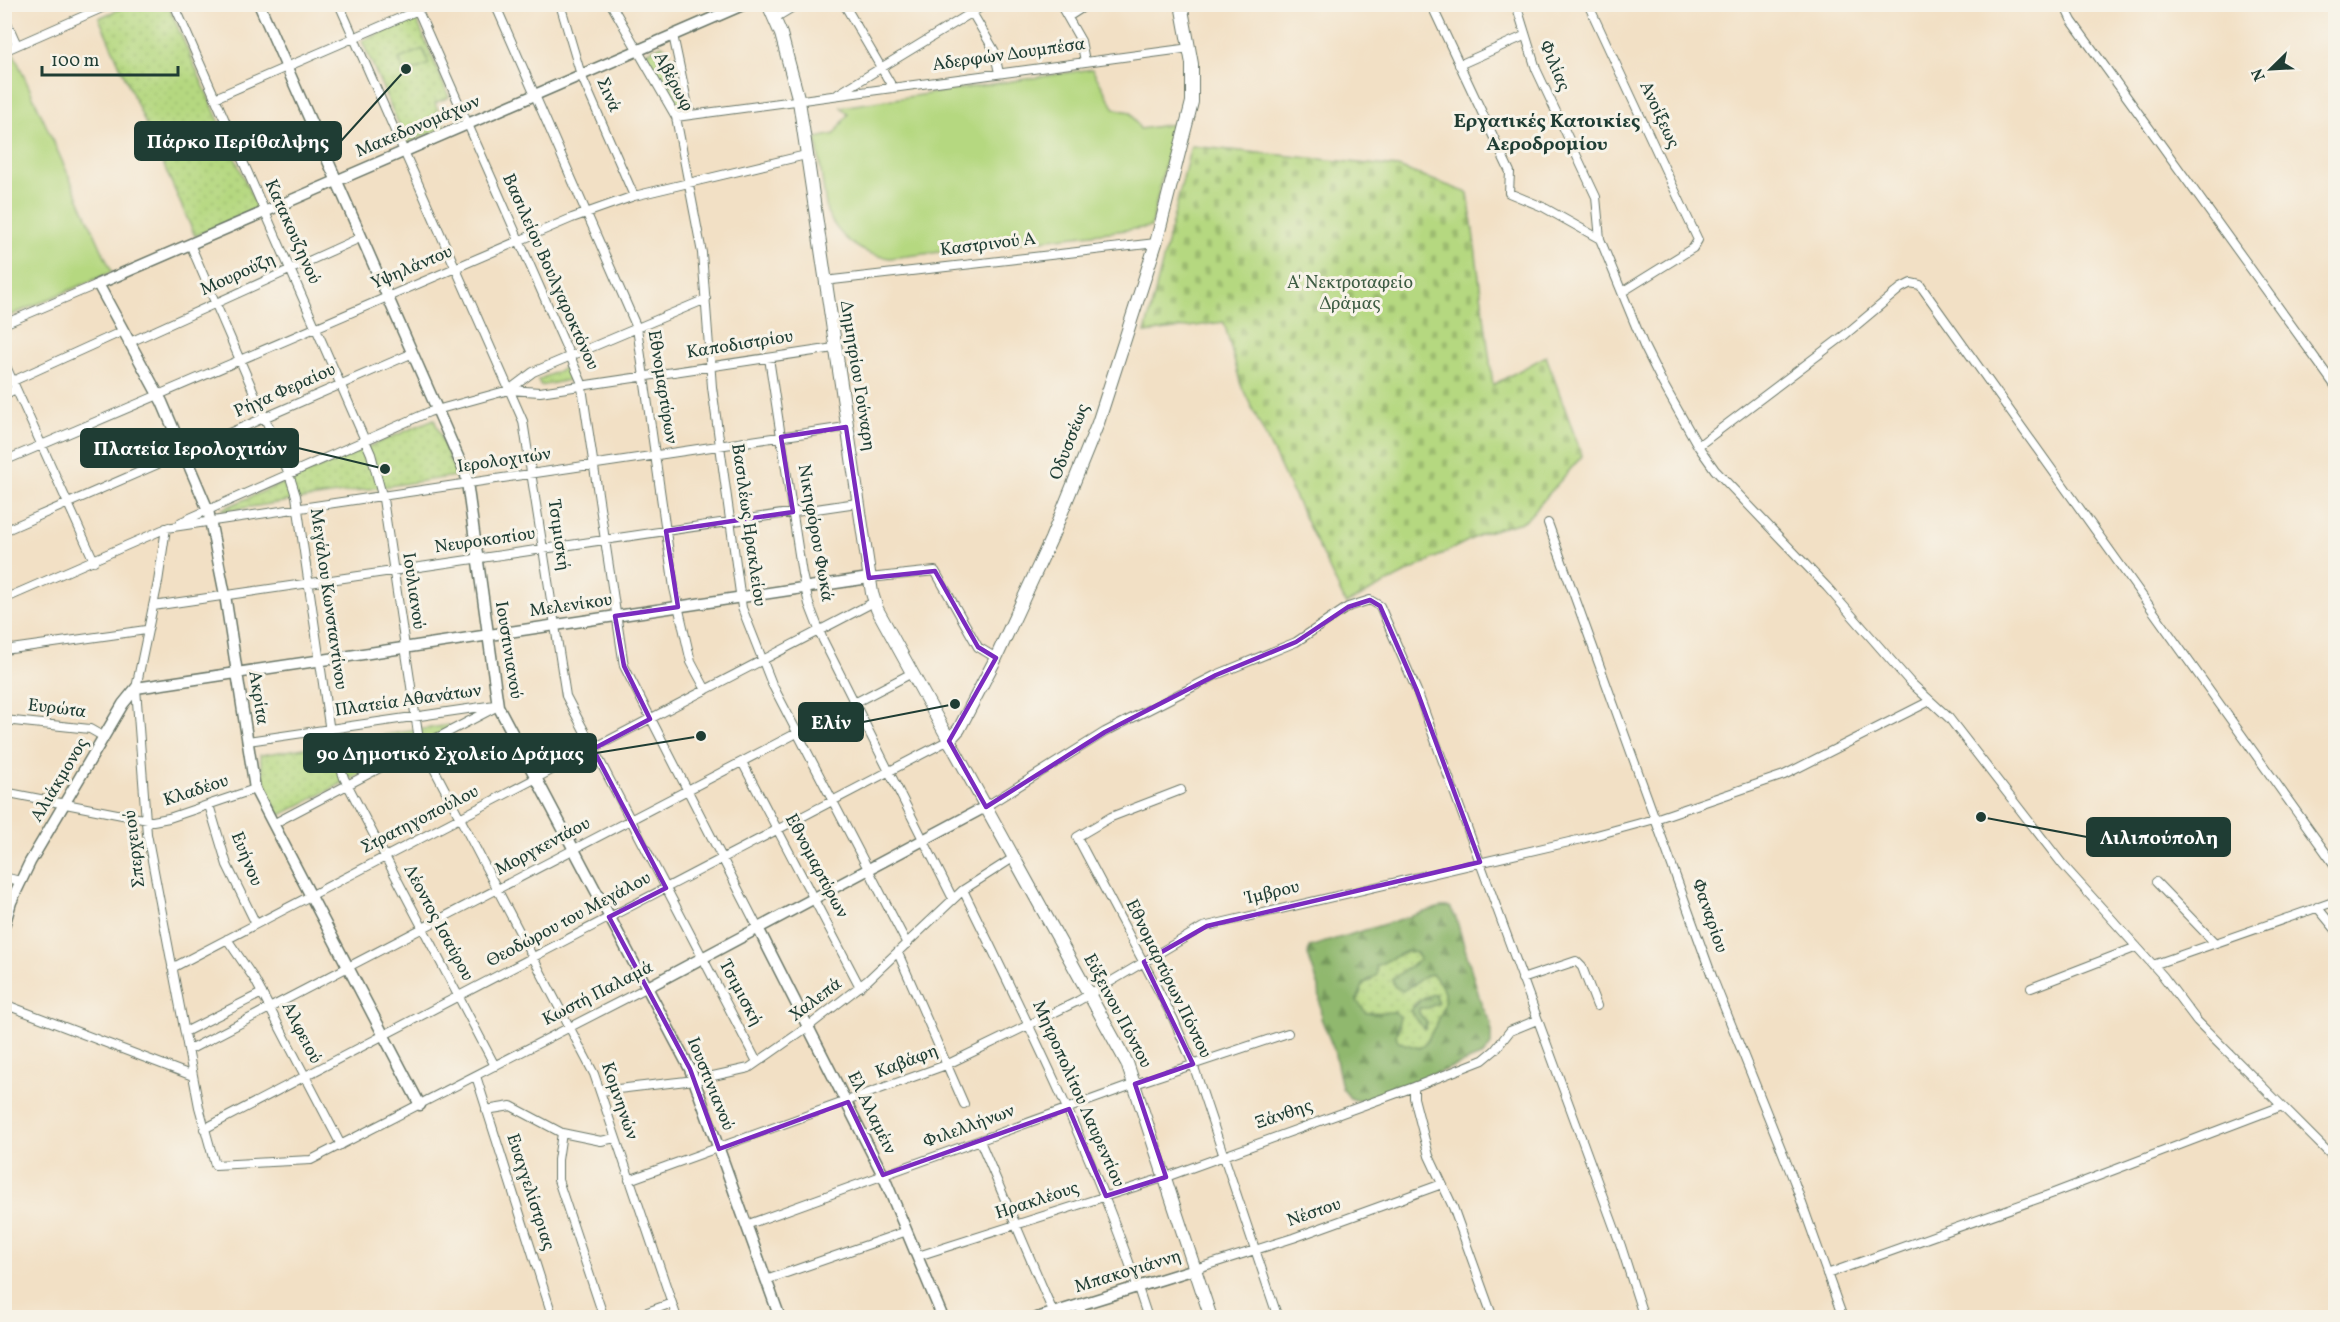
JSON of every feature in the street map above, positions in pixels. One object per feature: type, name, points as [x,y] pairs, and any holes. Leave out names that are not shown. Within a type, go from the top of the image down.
[{"type":"main road","name":"Δημητρίου Γούναρη","points":[[768,4],[775,18],[799,101],[834,348],[874,602],[949,740]]},
{"type":"main road","name":"Οδυσσέως","points":[[949,740],[959,729],[996,658],[1047,550],[1098,423],[1156,243],[1184,140],[1193,92],[1190,48],[1180,4]]},
{"type":"main road","name":"Εύξεινου Πόντου","points":[[949,740],[1123,1056],[1135,1084],[1211,1317]]},
{"type":"street","name":"Κατακουζηνού","points":[[174,4],[366,440]]},
{"type":"street","name":"Ιουστινιανού","points":[[259,4],[438,409],[468,483],[498,706],[695,1080],[780,1317]]},
{"type":"street","name":"Τσιμισκή","points":[[339,4],[524,424],[563,689],[757,1062]]},
{"type":"street","points":[[215,98],[417,8],[432,4]]},
{"type":"street","name":"Εθνομαρτύρων","points":[[495,4],[637,328],[678,607],[691,662],[706,690]]},
{"type":"street","name":"Σινά","points":[[560,4],[581,75],[634,196]]},
{"type":"street","name":"Αβέρωφ","points":[[611,4],[676,117],[689,182]]},
{"type":"street","name":"Μακεδονομάχων","points":[[4,324],[745,4]]},
{"type":"street","points":[[775,18],[798,4]]},
{"type":"street","points":[[844,4],[893,88]]},
{"type":"street","points":[[967,4],[997,57],[999,73]]},
{"type":"street","points":[[833,96],[987,4]]},
{"type":"street","points":[[1060,4],[1083,45],[1085,61]]},
{"type":"street","points":[[1068,17],[1088,4]]},
{"type":"street","points":[[1431,4],[1510,172],[1509,194],[1543,207],[1600,239]]},
{"type":"street","name":"Φιλίας","points":[[1516,4],[1536,69],[1596,197],[1600,239],[1653,364],[1698,446],[1740,498],[1948,718],[2063,865],[2138,947],[2196,1021],[2336,1160]]},
{"type":"street","name":"Ανοίξεως","points":[[1588,4],[1698,240],[1693,248],[1622,292]]},
{"type":"street","points":[[2071,4],[2068,12],[2072,21],[2336,387]]},
{"type":"street","points":[[4,51],[109,5]]},
{"type":"street","name":"Βασιλείου Βουλγαροκτόνου","points":[[417,8],[582,386],[624,666],[758,928]]},
{"type":"street","points":[[4,16],[17,45]]},
{"type":"street","points":[[673,35],[690,116]]},
{"type":"street","points":[[1459,65],[1524,36]]},
{"type":"street","name":"Αδερφών Δουμπέσα","points":[[676,117],[1190,48]]},
{"type":"street","name":"Υψηλάντου","points":[[4,461],[586,212],[634,196],[806,155]]},
{"type":"street","name":"Βασιλέως Ηρακλείου","points":[[689,182],[706,299],[719,446],[739,598],[761,661],[907,944]]},
{"type":"street","name":"Μουρούζη","points":[[128,343],[362,237]]},
{"type":"street","name":"Καστρινού Α","points":[[824,281],[1156,243]]},
{"type":"street","name":"Μεγάλου Κωνσταντίνου","points":[[190,244],[290,474],[298,506],[330,729]]},
{"type":"street","points":[[1698,446],[1846,334],[1904,286],[1915,282],[1920,285],[2336,867]]},
{"type":"street","name":"Ακρίτα","points":[[99,284],[157,396],[210,515],[225,595],[255,789],[420,1105]]},
{"type":"street","points":[[509,390],[530,374],[706,299]]},
{"type":"street","points":[[4,395],[15,385],[123,332]]},
{"type":"street","name":"Καποδιστρίου","points":[[509,390],[540,392],[834,348]]},
{"type":"street","name":"Ρήγα Φεραίου","points":[[4,531],[413,353]]},
{"type":"street","name":"Νικηφόρου Φωκά","points":[[769,358],[805,588],[819,631],[953,899]]},
{"type":"street","points":[[4,362],[94,561]]},
{"type":"street","name":"Ιερολοχιτών","points":[[210,515],[290,474],[438,409],[509,390]]},
{"type":"street","name":"Ιερολοχιτών","points":[[4,599],[166,528],[210,515],[382,495],[846,427]]},
{"type":"street","name":"Ιουλιανού","points":[[366,440],[382,495],[414,716],[422,747]]},
{"type":"street","name":"Νευροκοπίου","points":[[153,606],[858,503]]},
{"type":"street","name":"Φαναρίου","points":[[1548,523],[1726,1012],[1788,1166],[1843,1317]]},
{"type":"street","name":"Σπερχειού","points":[[166,528],[136,687],[150,855],[193,1076],[213,1163]]},
{"type":"street","points":[[869,578],[935,571],[978,647],[983,653],[996,658]]},
{"type":"street","name":"Μελενίκου","points":[[136,687],[869,578]]},
{"type":"street","points":[[986,807],[1105,732],[1226,670],[1294,643],[1348,607],[1370,600],[1380,606],[1417,692],[1621,1246],[1644,1317]]},
{"type":"street","name":"Στρατηγοπούλου","points":[[172,968],[874,602]]},
{"type":"street","points":[[4,650],[146,630]]},
{"type":"street","name":"Μοργκεντάου","points":[[189,1050],[912,673]]},
{"type":"street","name":"Αλιάκμονος","points":[[4,926],[20,881],[104,737],[136,687]]},
{"type":"street","name":"Ίμβρου","points":[[1089,994],[1207,926],[1655,819],[1784,775],[1930,701]]},
{"type":"street","name":"Πλατεία Αθανάτων","points":[[248,741],[498,706]]},
{"type":"street","name":"Πλατεία Αθανάτων","points":[[273,824],[348,787],[498,706]]},
{"type":"street","name":"Ευρώτα","points":[[4,720],[90,729],[104,737]]},
{"type":"street","name":"Λέοντος Ισαύρου","points":[[330,729],[335,753],[348,787],[495,1066]]},
{"type":"street","name":"Θεοδώρου του Μεγάλου","points":[[204,1128],[949,740]]},
{"type":"street","name":"Κομνηνών","points":[[422,747],[601,1091],[629,1180],[677,1317]]},
{"type":"street","name":"Εθνομαρτύρων","points":[[742,762],[860,987]]},
{"type":"street","name":"Κλαδέου","points":[[4,792],[147,821],[169,818],[255,789]]},
{"type":"street","name":"Εθνομαρτύρων Πόντου","points":[[1181,790],[1111,817],[1077,837],[1144,962],[1193,1064],[1278,1317]]},
{"type":"street","name":"Ευήνου","points":[[209,805],[227,865],[256,924]]},
{"type":"street","name":"Κωστή Παλαμά","points":[[213,1163],[217,1166],[304,1162],[646,988],[986,807]]},
{"type":"street","name":"Χαλεπά","points":[[601,1091],[695,1080],[733,1073],[757,1062],[860,987],[963,890],[1013,858]]},
{"type":"street","points":[[4,877],[20,881]]},
{"type":"street","points":[[2156,882],[2214,943]]},
{"type":"street","name":"Μητροπολίτου Λαυρεντίου","points":[[963,890],[1069,1108],[1106,1196],[1148,1317]]},
{"type":"street","points":[[2153,965],[2336,901]]},
{"type":"street","points":[[2317,907],[2336,930]]},
{"type":"street","name":"Ελ Αλαμέιν","points":[[758,928],[883,1175],[943,1317]]},
{"type":"street","name":"Αλφειού","points":[[227,939],[262,993],[340,1145]]},
{"type":"street","points":[[2031,988],[2138,947]]},
{"type":"street","points":[[898,953],[964,1104]]},
{"type":"street","points":[[1522,979],[1576,961],[1582,967],[1598,1006]]},
{"type":"street","points":[[185,1032],[262,993]]},
{"type":"street","name":"Καβάφη","points":[[629,1180],[946,1065],[1089,994]]},
{"type":"street","points":[[4,1004],[193,1076]]},
{"type":"street","name":"Ξάνθης","points":[[1166,1177],[1223,1154],[1414,1087],[1483,1060],[1495,1050],[1510,1031],[1537,1020]]},
{"type":"street","name":"Φιλελλήνων","points":[[746,1225],[1135,1084],[1288,1033]]},
{"type":"street","name":"Ευαγγελίστριας","points":[[476,1076],[553,1317]]},
{"type":"street","points":[[1414,1087],[1413,1094],[1429,1155],[1493,1317]]},
{"type":"street","points":[[486,1110],[500,1106],[514,1107],[562,1133],[601,1141],[615,1138]]},
{"type":"street","points":[[1827,1274],[2045,1196],[2282,1106]]},
{"type":"street","points":[[562,1133],[558,1152],[558,1180],[604,1317]]},
{"type":"street","points":[[980,1141],[1053,1312]]},
{"type":"street","name":"Ηρακλέους","points":[[918,1256],[1166,1177]]},
{"type":"street","name":"Νέστου","points":[[1195,1269],[1442,1184]]},
{"type":"street","points":[[766,1280],[907,1231]]},
{"type":"street","name":"Μπακογιάννη","points":[[1037,1317],[1195,1269]]},
{"type":"street","points":[[631,1317],[672,1303]]},
{"type":"street","points":[[1079,1304],[1084,1317]]},
{"type":"highlighted area","points":[[846,427],[869,578],[935,571],[978,647],[996,658],[949,741],[986,807],[1105,732],[1216,675],[1296,642],[1348,607],[1370,600],[1380,606],[1417,691],[1480,862],[1207,926],[1144,962],[1193,1064],[1135,1084],[1166,1177],[1106,1196],[1069,1109],[883,1175],[848,1102],[719,1149],[690,1069],[609,917],[666,888],[593,749],[650,719],[624,666],[615,616],[678,607],[666,531],[793,512],[781,437]]},
{"type":"green space","points":[[131,4],[168,5],[257,208],[195,236],[99,18]]},
{"type":"green space","points":[[416,18],[449,97],[435,103],[445,127],[407,143],[362,41]]},
{"type":"green space","points":[[662,45],[669,51],[683,101],[683,106],[678,109],[646,56],[646,52]]},
{"type":"green space","points":[[423,49],[429,64],[405,74],[399,59]]},
{"type":"green space","points":[[14,54],[112,272],[5,318],[4,58]]},
{"type":"green space","points":[[1092,69],[1115,109],[1130,112],[1140,129],[1174,124],[1151,227],[890,258],[870,253],[852,244],[832,221],[827,212],[816,138],[835,134],[848,114],[841,107]]},
{"type":"green space","name":"Α' Νεκτροταφείο Δράμας","points":[[1191,146],[1398,167],[1468,193],[1493,385],[1546,356],[1582,456],[1525,521],[1483,533],[1346,604],[1241,385],[1224,322],[1145,333]]},
{"type":"green space","points":[[567,367],[573,379],[541,386],[538,380]]},
{"type":"green space","points":[[434,419],[456,476],[224,511],[222,509]]},
{"type":"green space","points":[[448,725],[450,728],[279,816],[264,781],[260,755]]},
{"type":"green space","points":[[1441,907],[1450,907],[1456,918],[1482,1006],[1491,1023],[1491,1045],[1483,1055],[1372,1098],[1359,1101],[1350,1098],[1342,1088],[1334,1050],[1321,1018],[1319,987],[1308,955],[1309,947]],"holes":[[[1407,951],[1417,953],[1420,960],[1392,979],[1394,986],[1402,991],[1432,974],[1444,994],[1441,1015],[1428,1040],[1419,1048],[1398,1042],[1396,1035],[1400,1016],[1394,1012],[1366,1013],[1357,1001],[1364,983],[1377,975],[1376,966]]]},
{"type":"green space","points":[[1407,951],[1416,953],[1420,960],[1401,972],[1413,986],[1422,976],[1432,974],[1442,988],[1443,1008],[1428,1040],[1419,1048],[1398,1042],[1396,1035],[1400,1025],[1385,1014],[1366,1013],[1357,1001],[1364,983],[1371,981],[1375,966]],"holes":[[[1435,994],[1425,1007],[1419,1008],[1419,1013],[1427,1023],[1420,1024],[1418,1018],[1410,1011],[1417,1002]]]},
{"type":"green space","points":[[1435,994],[1438,1003],[1428,1008],[1419,1008],[1419,1013],[1427,1023],[1424,1029],[1410,1011],[1423,998]]},
{"type":"place","name":"Πάρκο Περίθαλψης","points":[[406,69]]},
{"type":"place","name":"Πλατεία Ιερολοχιτών","points":[[385,469]]},
{"type":"place","name":"Ελίν","points":[[955,704]]},
{"type":"place","name":"9ο Δημοτικό Σχολείο Δράμας","points":[[701,736]]},
{"type":"place","name":"Λιλιπούπολη","points":[[1981,817]]},
{"type":"district","name":"Εργατικές Κατοικίες Αεροδρομίου","points":[[1547,134]]}]
